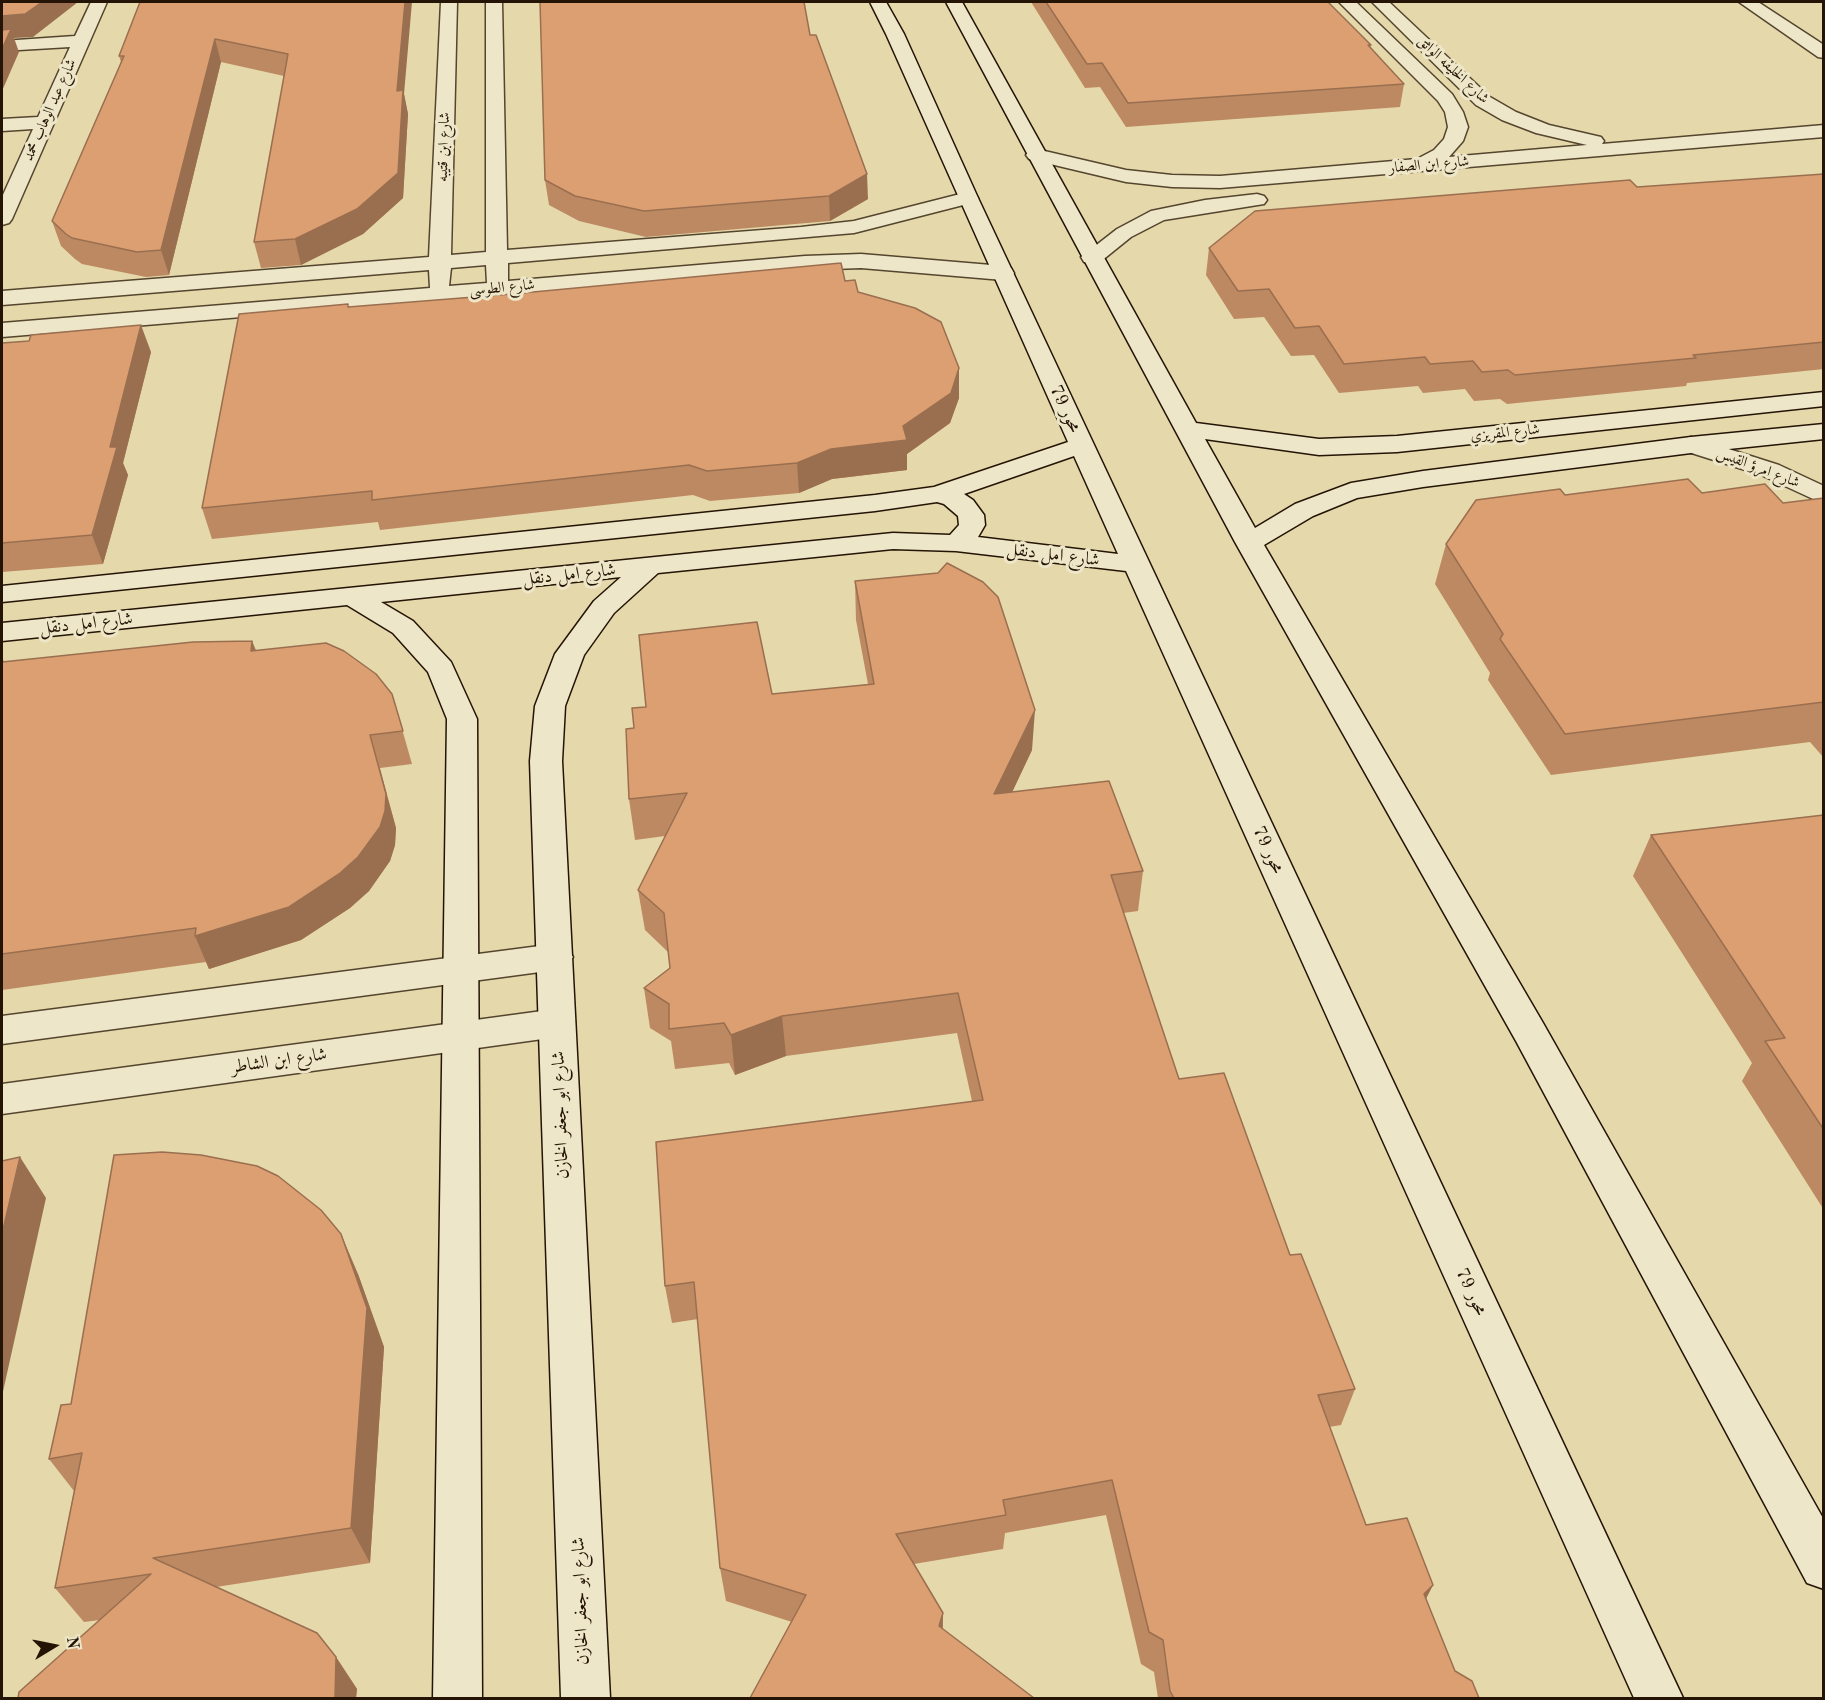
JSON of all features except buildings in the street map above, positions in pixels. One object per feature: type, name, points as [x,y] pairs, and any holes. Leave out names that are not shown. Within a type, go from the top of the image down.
[{"type":"street","name":"شارع عبد الوهاب محمد","points":[[2,219],[99,2]]},
{"type":"street","name":"شارع ابن قتيبه","points":[[438,293],[449,2]]},
{"type":"street","points":[[494,2],[497,288]]},
{"type":"street","name":"محور 79","points":[[878,2],[895,34],[968,198],[1659,1698]]},
{"type":"street","points":[[954,2],[1249,542],[1530,1033],[1824,1566]]},
{"type":"street","name":"شارع الخليفه الواثق","points":[[1347,2],[1445,98],[1454,112],[1458,127],[1453,141],[1441,154],[1422,165]]},
{"type":"street","name":"شارع الخليفه الواثق","points":[[1380,2],[1483,101],[1509,116],[1543,129],[1583,139],[1640,147]]},
{"type":"street","points":[[1747,2],[1824,53]]},
{"type":"street","points":[[2,46],[81,41]]},
{"type":"street","points":[[2,125],[45,122]]},
{"type":"street","name":"شارع ابن الصفار","points":[[1036,155],[1126,176],[1172,181],[1220,182],[1824,131]]},
{"type":"street","points":[[1640,147],[1664,166]]},
{"type":"street","name":"شارع الطوسى","points":[[2,298],[854,227],[968,198]]},
{"type":"street","points":[[1092,257],[1124,233],[1158,215],[1205,206],[1277,199]]},
{"type":"street","name":"شارع الطوسى","points":[[2,330],[816,263],[861,261],[1003,273]]},
{"type":"street","name":"شارع المقريزي","points":[[1188,429],[1319,447],[1397,444],[1824,399]]},
{"type":"street","name":"شارع المقريزي","points":[[1249,542],[1304,510],[1351,491],[1423,479],[1691,445],[1824,431]]},
{"type":"street","points":[[1397,444],[1394,453],[1398,463],[1408,472],[1423,479]]},
{"type":"street","name":"شارع امل دنقل","points":[[2,594],[842,506],[937,494],[993,477],[1082,445]]},
{"type":"street","name":"شارع امرؤ القيس","points":[[1691,445],[1770,470],[1824,496]]},
{"type":"street","points":[[937,494],[958,502],[971,515],[972,525],[967,534],[956,543]]},
{"type":"street","name":"شارع امل دنقل","points":[[2,632],[893,541],[956,543],[1137,564]]},
{"type":"street","name":"شارع ابو جعفر الخازن","points":[[586,1698],[546,761],[550,705],[570,654],[604,607],[650,566]]},
{"type":"street","points":[[353,597],[403,627],[441,669],[462,719],[457,1698]]},
{"type":"street","points":[[2,1030],[555,957]]},
{"type":"street","name":"شارع ابن الشاطر","points":[[2,1099],[557,1023]]}]
